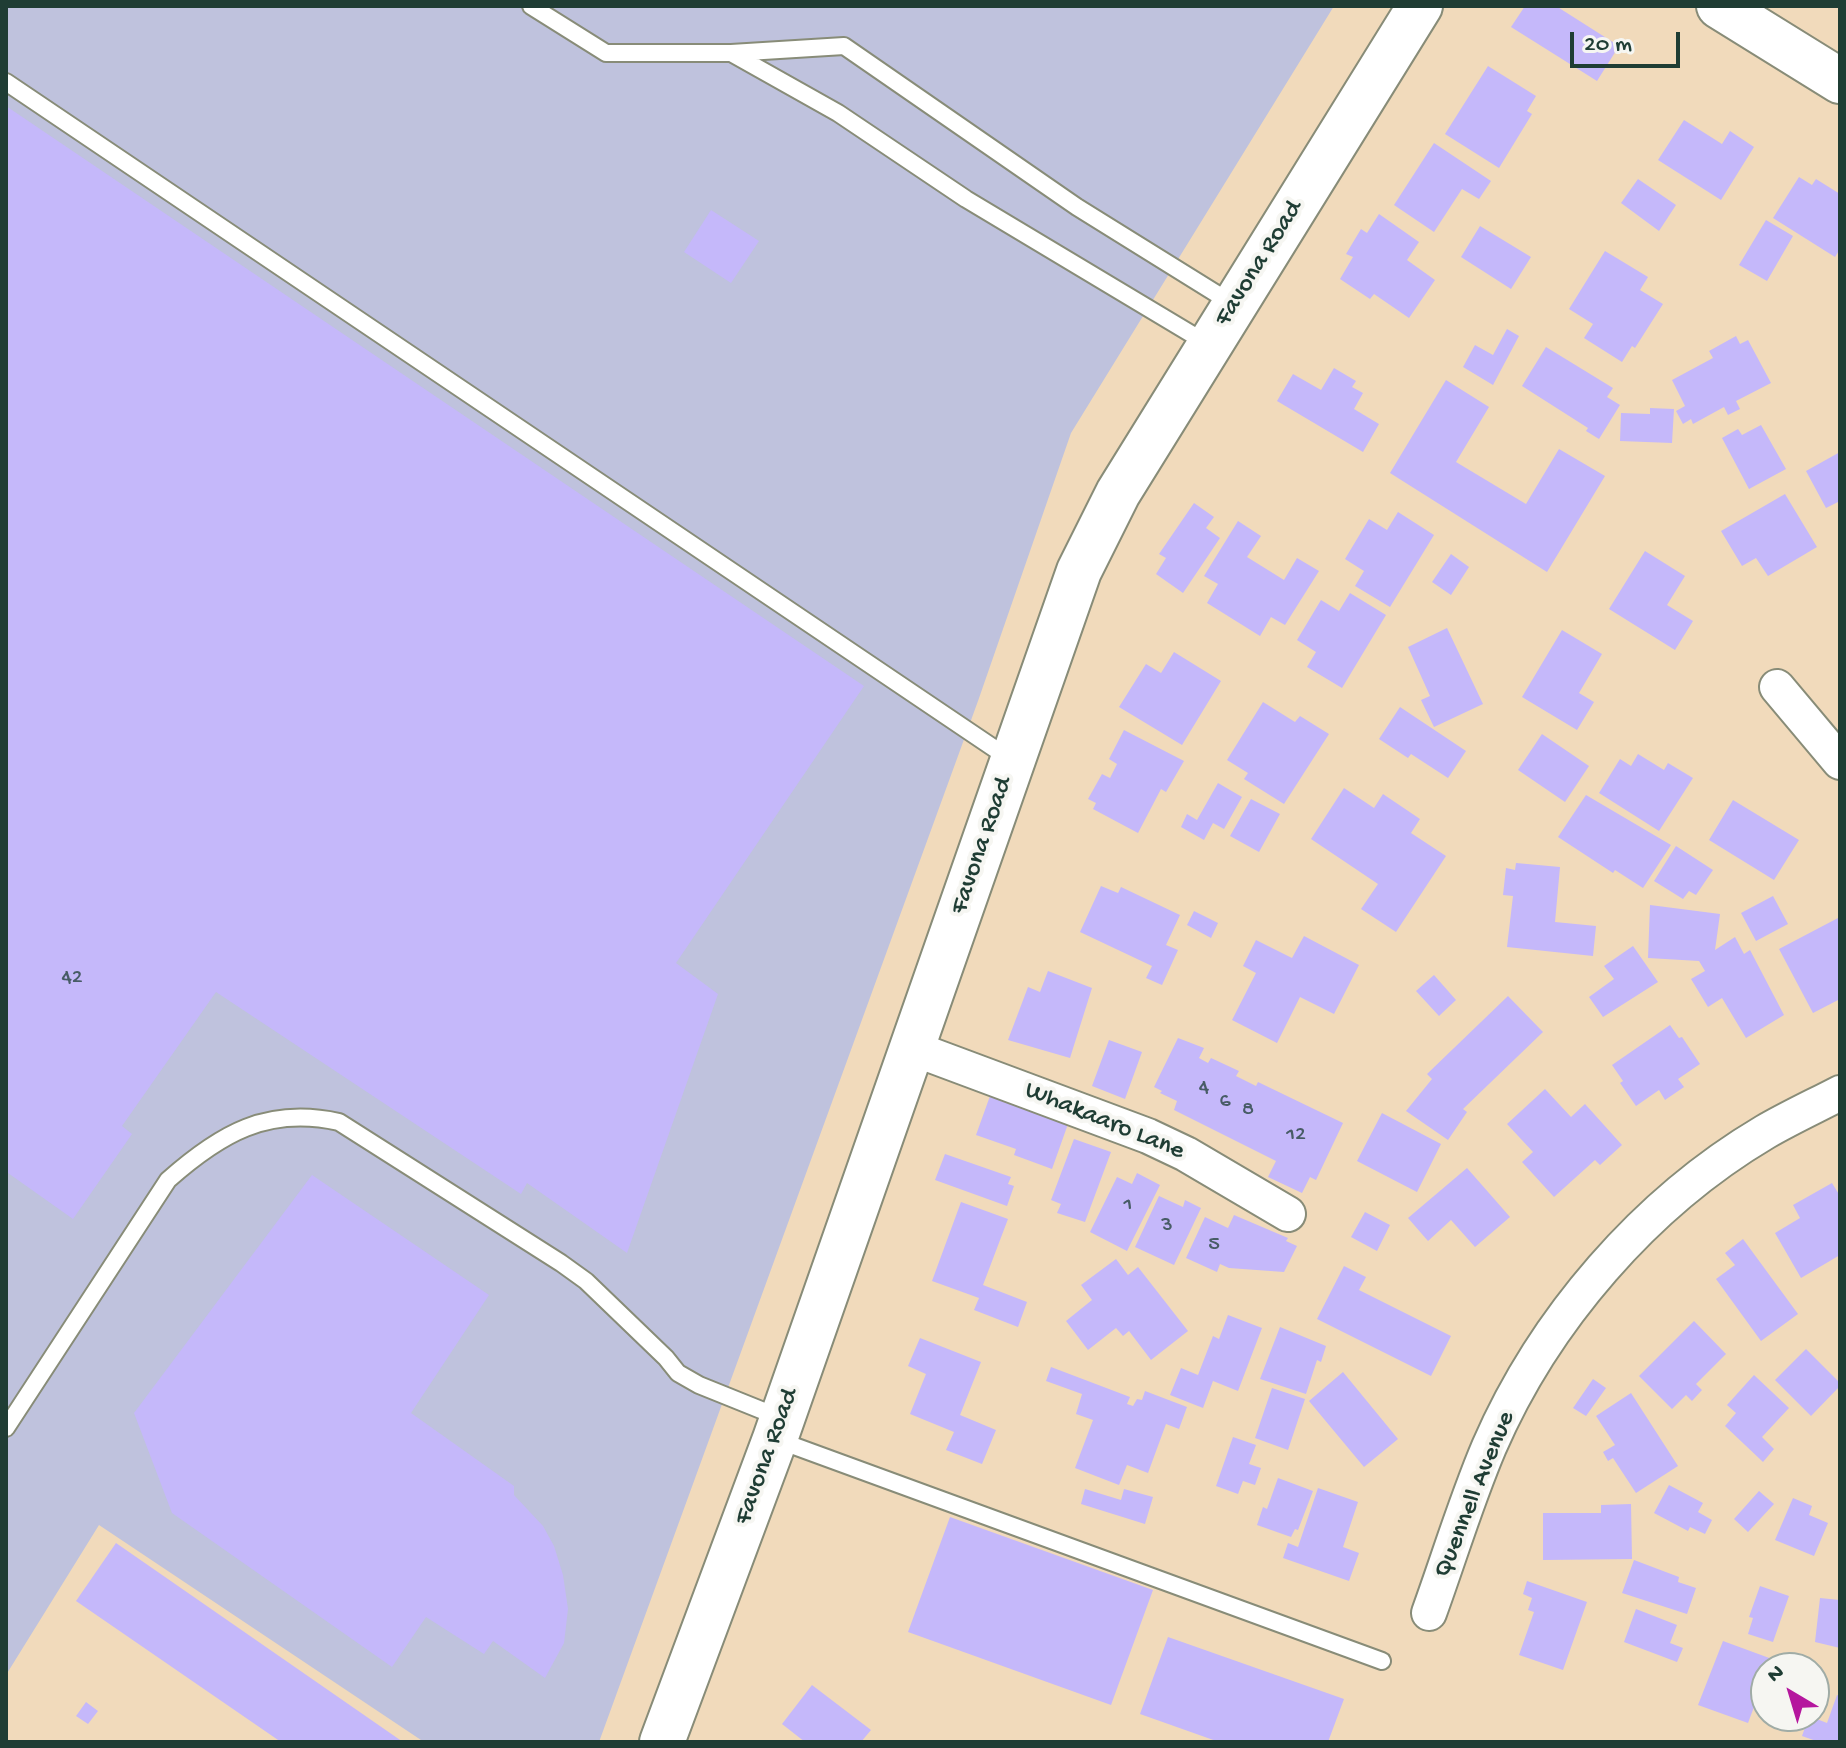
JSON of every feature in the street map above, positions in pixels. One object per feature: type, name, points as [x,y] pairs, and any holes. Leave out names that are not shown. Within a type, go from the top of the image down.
[{"type":"main road","name":"Favona Road","points":[[662,1742],[779,1428],[1079,571],[1118,493],[1420,6]]},
{"type":"main road","points":[[1719,6],[1840,81]]},
{"type":"street","points":[[1777,687],[1840,762]]},
{"type":"street","name":"Whakaaro Lane","points":[[912,1048],[1148,1136],[1186,1154],[1288,1214]]},
{"type":"street","name":"Quennell Avenue","points":[[1429,1613],[1489,1447],[1545,1343],[1611,1257],[1685,1188],[1763,1133],[1840,1093]]},
{"type":"lane","points":[[531,6],[606,53],[731,53],[844,46],[1077,207],[1235,305]]},
{"type":"lane","points":[[731,53],[838,113],[966,199],[1210,345]]},
{"type":"lane","points":[[6,82],[1013,761]]},
{"type":"lane","points":[[6,1428],[168,1180],[200,1152],[246,1126],[282,1117],[312,1116],[339,1122],[574,1272],[666,1358],[678,1373],[779,1428],[1382,1661]]},
{"type":"shaded area","points":[[6,6],[1334,6],[1071,433],[978,701],[599,1742],[424,1742],[99,1525],[6,1675]]},
{"type":"building","points":[[1525,6],[1556,6],[1619,46],[1597,81],[1511,27]]},
{"type":"building","points":[[1488,66],[1536,96],[1527,111],[1532,114],[1499,168],[1445,134]]},
{"type":"building","points":[[6,106],[864,686],[676,963],[718,994],[627,1253],[527,1183],[521,1194],[216,992],[122,1126],[132,1134],[73,1219],[8,1173],[6,1176]]},
{"type":"building","points":[[1684,120],[1722,144],[1730,131],[1754,147],[1721,200],[1658,160]]},
{"type":"building","points":[[1434,143],[1491,181],[1479,199],[1462,189],[1434,232],[1394,205]]},
{"type":"building","points":[[1799,177],[1812,185],[1816,179],[1840,194],[1840,249],[1835,257],[1773,218]]},
{"type":"building","points":[[1638,179],[1676,205],[1659,231],[1621,203]]},
{"type":"building","points":[[711,210],[759,241],[731,283],[684,252]]},
{"type":"building","points":[[1379,214],[1419,242],[1407,260],[1435,280],[1409,318],[1374,294],[1370,299],[1340,279],[1353,257],[1346,254],[1361,229],[1367,233]]},
{"type":"building","points":[[1766,220],[1793,236],[1767,281],[1739,265]]},
{"type":"building","points":[[1480,226],[1531,257],[1511,289],[1461,257]]},
{"type":"building","points":[[1605,251],[1648,277],[1640,290],[1663,304],[1635,348],[1632,346],[1622,362],[1584,338],[1593,324],[1569,309]]},
{"type":"building","points":[[1507,329],[1519,336],[1493,385],[1463,367],[1475,345],[1493,355]]},
{"type":"building","points":[[1736,336],[1740,344],[1748,340],[1771,383],[1736,401],[1740,409],[1728,415],[1724,407],[1693,424],[1691,419],[1683,424],[1676,411],[1685,406],[1672,380],[1713,358],[1709,351]]},
{"type":"building","points":[[1546,347],[1613,388],[1607,397],[1620,405],[1599,439],[1586,431],[1588,428],[1522,386]]},
{"type":"building","points":[[1334,368],[1356,381],[1352,387],[1363,393],[1354,409],[1379,424],[1363,452],[1277,401],[1293,374],[1321,390]]},
{"type":"building","points":[[1446,380],[1489,407],[1456,462],[1526,504],[1559,449],[1605,476],[1547,572],[1390,473]]},
{"type":"building","points":[[1650,408],[1674,409],[1672,443],[1620,441],[1621,413],[1650,414]]},
{"type":"building","points":[[1761,425],[1786,469],[1749,489],[1722,438],[1738,429],[1742,435]]},
{"type":"building","points":[[1840,452],[1840,501],[1826,508],[1806,471]]},
{"type":"building","points":[[1785,494],[1817,547],[1768,576],[1756,558],[1742,566],[1721,531]]},
{"type":"building","points":[[1194,503],[1214,517],[1206,528],[1220,538],[1183,593],[1156,574],[1166,558],[1159,554]]},
{"type":"building","points":[[1398,512],[1434,535],[1390,607],[1355,586],[1364,571],[1345,559],[1369,519],[1387,530]]},
{"type":"building","points":[[1238,521],[1261,536],[1247,557],[1284,580],[1297,558],[1319,571],[1285,625],[1271,617],[1260,636],[1207,603],[1218,584],[1204,576]]},
{"type":"building","points":[[1645,551],[1685,576],[1667,605],[1693,621],[1675,650],[1609,609]]},
{"type":"building","points":[[1451,554],[1469,567],[1451,595],[1432,582]]},
{"type":"building","points":[[1350,593],[1386,615],[1342,688],[1307,667],[1316,652],[1297,640],[1321,600],[1339,611]]},
{"type":"building","points":[[1447,628],[1483,704],[1434,727],[1421,700],[1430,696],[1408,647]]},
{"type":"building","points":[[1562,630],[1602,654],[1579,693],[1594,702],[1577,730],[1522,697]]},
{"type":"building","points":[[1174,652],[1221,681],[1182,745],[1119,707],[1146,664],[1161,673]]},
{"type":"building","points":[[1263,702],[1295,722],[1300,716],[1329,734],[1284,804],[1244,779],[1248,773],[1227,760]]},
{"type":"building","points":[[1400,707],[1466,751],[1448,778],[1411,754],[1408,758],[1379,739]]},
{"type":"building","points":[[1124,730],[1184,761],[1166,792],[1161,789],[1138,833],[1093,809],[1096,803],[1088,799],[1102,774],[1110,778],[1117,764],[1109,759]]},
{"type":"building","points":[[1542,734],[1589,766],[1565,802],[1518,770]]},
{"type":"building","points":[[1638,754],[1664,770],[1668,763],[1693,778],[1659,831],[1599,793],[1620,759],[1631,766]]},
{"type":"building","points":[[1218,783],[1242,797],[1224,829],[1213,823],[1204,840],[1181,827],[1187,814],[1197,820]]},
{"type":"building","points":[[1344,788],[1374,808],[1383,794],[1420,819],[1411,833],[1446,856],[1396,932],[1361,909],[1378,884],[1311,839]]},
{"type":"building","points":[[1586,795],[1671,845],[1643,888],[1615,870],[1613,873],[1558,837]]},
{"type":"building","points":[[1251,799],[1280,814],[1259,852],[1230,836]]},
{"type":"building","points":[[1733,800],[1799,840],[1774,880],[1709,840]]},
{"type":"building","points":[[1676,846],[1713,870],[1696,895],[1689,891],[1683,899],[1654,881]]},
{"type":"building","points":[[1516,863],[1560,867],[1555,922],[1596,926],[1593,956],[1507,947],[1513,896],[1503,895],[1506,868],[1515,870]]},
{"type":"building","points":[[1101,886],[1118,893],[1121,887],[1180,915],[1166,945],[1178,950],[1162,985],[1146,978],[1152,966],[1080,932]]},
{"type":"building","points":[[1773,896],[1788,924],[1756,941],[1741,913]]},
{"type":"building","points":[[1650,905],[1720,914],[1715,950],[1735,937],[1744,954],[1750,950],[1784,1015],[1746,1038],[1722,998],[1708,1007],[1691,979],[1705,971],[1699,961],[1648,958]]},
{"type":"building","points":[[1194,911],[1218,923],[1211,938],[1187,925]]},
{"type":"building","points":[[1838,918],[1840,999],[1813,1013],[1779,949]]},
{"type":"building","points":[[1304,936],[1359,965],[1334,1014],[1300,997],[1277,1043],[1232,1020],[1256,973],[1243,966],[1256,940],[1292,958]]},
{"type":"building","points":[[1633,946],[1658,982],[1603,1017],[1589,997],[1614,979],[1604,966]]},
{"type":"building","points":[[1048,971],[1092,988],[1070,1058],[1008,1040],[1028,987],[1040,992]]},
{"type":"building","points":[[1434,975],[1456,1000],[1439,1016],[1416,991]]},
{"type":"building","points":[[1508,996],[1543,1032],[1463,1109],[1467,1112],[1448,1140],[1406,1111],[1432,1079],[1427,1074]]},
{"type":"building","points":[[1670,1025],[1700,1064],[1678,1079],[1684,1087],[1665,1100],[1659,1090],[1636,1106],[1612,1065]]},
{"type":"building","points":[[1178,1038],[1204,1048],[1199,1058],[1208,1063],[1211,1058],[1239,1071],[1236,1076],[1256,1086],[1258,1082],[1343,1123],[1316,1180],[1310,1177],[1302,1193],[1268,1177],[1276,1161],[1174,1110],[1177,1101],[1154,1087]]},
{"type":"building","points":[[1109,1040],[1142,1052],[1125,1099],[1092,1086]]},
{"type":"building","points":[[1545,1089],[1571,1117],[1585,1104],[1622,1145],[1600,1165],[1595,1160],[1554,1197],[1522,1162],[1533,1152],[1507,1124]]},
{"type":"building","points":[[990,1096],[1068,1124],[1052,1169],[1014,1155],[1016,1149],[976,1135]]},
{"type":"building","points":[[1382,1113],[1441,1144],[1417,1192],[1357,1161]]},
{"type":"building","points":[[1074,1139],[1111,1152],[1085,1222],[1057,1213],[1061,1204],[1051,1200]]},
{"type":"building","points":[[945,1154],[1011,1177],[1008,1184],[1014,1186],[1007,1206],[935,1180]]},
{"type":"building","points":[[1467,1168],[1510,1217],[1475,1247],[1451,1220],[1428,1241],[1408,1218]]},
{"type":"building","points":[[1137,1173],[1160,1185],[1127,1251],[1090,1232],[1117,1177],[1132,1184]]},
{"type":"building","points":[[312,1175],[489,1295],[411,1413],[514,1486],[514,1495],[543,1526],[554,1546],[563,1575],[568,1609],[564,1643],[545,1678],[493,1641],[484,1654],[426,1617],[392,1667],[172,1513],[134,1413]]},
{"type":"building","points":[[1832,1183],[1840,1196],[1840,1255],[1801,1278],[1775,1233],[1800,1218],[1793,1205]]},
{"type":"building","points":[[1159,1196],[1183,1207],[1185,1200],[1201,1208],[1174,1265],[1135,1247]]},
{"type":"building","points":[[961,1202],[1008,1219],[983,1285],[1027,1302],[1018,1327],[974,1310],[979,1298],[932,1281]]},
{"type":"building","points":[[1365,1212],[1390,1225],[1377,1251],[1351,1237]]},
{"type":"building","points":[[1234,1215],[1288,1238],[1286,1241],[1297,1246],[1284,1272],[1229,1268],[1220,1264],[1217,1272],[1186,1258],[1205,1217],[1228,1228]]},
{"type":"building","points":[[1743,1239],[1798,1314],[1761,1341],[1716,1279],[1735,1265],[1725,1253]]},
{"type":"building","points":[[1116,1259],[1128,1275],[1138,1267],[1188,1331],[1151,1360],[1129,1331],[1123,1336],[1116,1328],[1088,1350],[1066,1321],[1092,1300],[1081,1285]]},
{"type":"building","points":[[1344,1266],[1366,1277],[1359,1290],[1451,1336],[1431,1376],[1317,1319]]},
{"type":"building","points":[[1228,1315],[1262,1328],[1238,1391],[1213,1381],[1203,1408],[1170,1395],[1181,1368],[1198,1375],[1213,1336],[1219,1339]]},
{"type":"building","points":[[1694,1321],[1726,1354],[1696,1384],[1702,1390],[1692,1401],[1686,1395],[1672,1409],[1639,1376]]},
{"type":"building","points":[[1280,1327],[1326,1346],[1321,1362],[1317,1360],[1306,1394],[1260,1379]]},
{"type":"building","points":[[920,1338],[981,1362],[960,1415],[996,1430],[982,1464],[946,1450],[954,1432],[910,1414],[926,1374],[908,1366]]},
{"type":"building","points":[[1806,1349],[1840,1383],[1811,1416],[1775,1380]]},
{"type":"building","points":[[1051,1367],[1130,1397],[1127,1404],[1133,1406],[1137,1399],[1142,1400],[1145,1391],[1187,1407],[1179,1429],[1166,1424],[1148,1473],[1127,1465],[1119,1485],[1075,1468],[1093,1420],[1076,1414],[1082,1394],[1046,1381]]},
{"type":"building","points":[[1343,1372],[1398,1439],[1364,1467],[1309,1401]]},
{"type":"building","points":[[1754,1375],[1789,1408],[1762,1437],[1774,1449],[1763,1462],[1725,1426],[1736,1413],[1727,1405]]},
{"type":"building","points":[[1593,1379],[1606,1388],[1586,1416],[1573,1408]]},
{"type":"building","points":[[1272,1388],[1305,1399],[1288,1450],[1255,1438]]},
{"type":"building","points":[[1631,1393],[1678,1466],[1636,1493],[1613,1458],[1608,1461],[1603,1452],[1615,1445],[1596,1416]]},
{"type":"building","points":[[1233,1437],[1256,1445],[1249,1464],[1261,1468],[1255,1485],[1243,1481],[1238,1494],[1216,1486]]},
{"type":"building","points":[[1278,1478],[1313,1491],[1298,1530],[1295,1529],[1291,1537],[1257,1525],[1263,1507],[1267,1509]]},
{"type":"building","points":[[1669,1485],[1703,1503],[1698,1512],[1712,1520],[1705,1534],[1690,1527],[1688,1531],[1654,1513]]},
{"type":"building","points":[[1318,1488],[1358,1502],[1343,1547],[1359,1553],[1349,1581],[1283,1558],[1288,1543],[1298,1547]]},
{"type":"building","points":[[1085,1489],[1121,1500],[1124,1489],[1153,1497],[1145,1524],[1081,1504]]},
{"type":"building","points":[[1759,1491],[1774,1504],[1748,1532],[1734,1519]]},
{"type":"building","points":[[1793,1498],[1812,1506],[1809,1515],[1828,1523],[1814,1556],[1775,1540]]},
{"type":"building","points":[[1631,1504],[1632,1559],[1543,1560],[1543,1513],[1601,1513],[1601,1505]]},
{"type":"building","points":[[950,1517],[1153,1590],[1111,1705],[908,1632]]},
{"type":"building","points":[[116,1543],[403,1742],[281,1742],[76,1601]]},
{"type":"building","points":[[1634,1560],[1679,1577],[1678,1582],[1696,1588],[1687,1614],[1622,1593]]},
{"type":"building","points":[[1527,1581],[1587,1602],[1563,1670],[1519,1655],[1534,1612],[1528,1610],[1532,1598],[1523,1594]]},
{"type":"building","points":[[1760,1586],[1789,1596],[1773,1642],[1748,1634],[1753,1618],[1749,1617]]},
{"type":"building","points":[[1820,1598],[1840,1600],[1840,1648],[1815,1642]]},
{"type":"building","points":[[1636,1609],[1677,1625],[1670,1643],[1683,1648],[1677,1662],[1624,1642]]},
{"type":"building","points":[[1168,1637],[1344,1699],[1328,1742],[1219,1742],[1140,1714]]},
{"type":"building","points":[[1723,1641],[1753,1652],[1750,1652],[1748,1723],[1698,1705]]},
{"type":"building","points":[[812,1685],[871,1730],[861,1742],[805,1742],[782,1724]]},
{"type":"building","points":[[1837,1695],[1840,1696],[1840,1742],[1819,1742],[1802,1736],[1803,1732],[1830,1732],[1830,1715]]},
{"type":"building","points":[[86,1702],[98,1711],[88,1724],[76,1716]]}]
